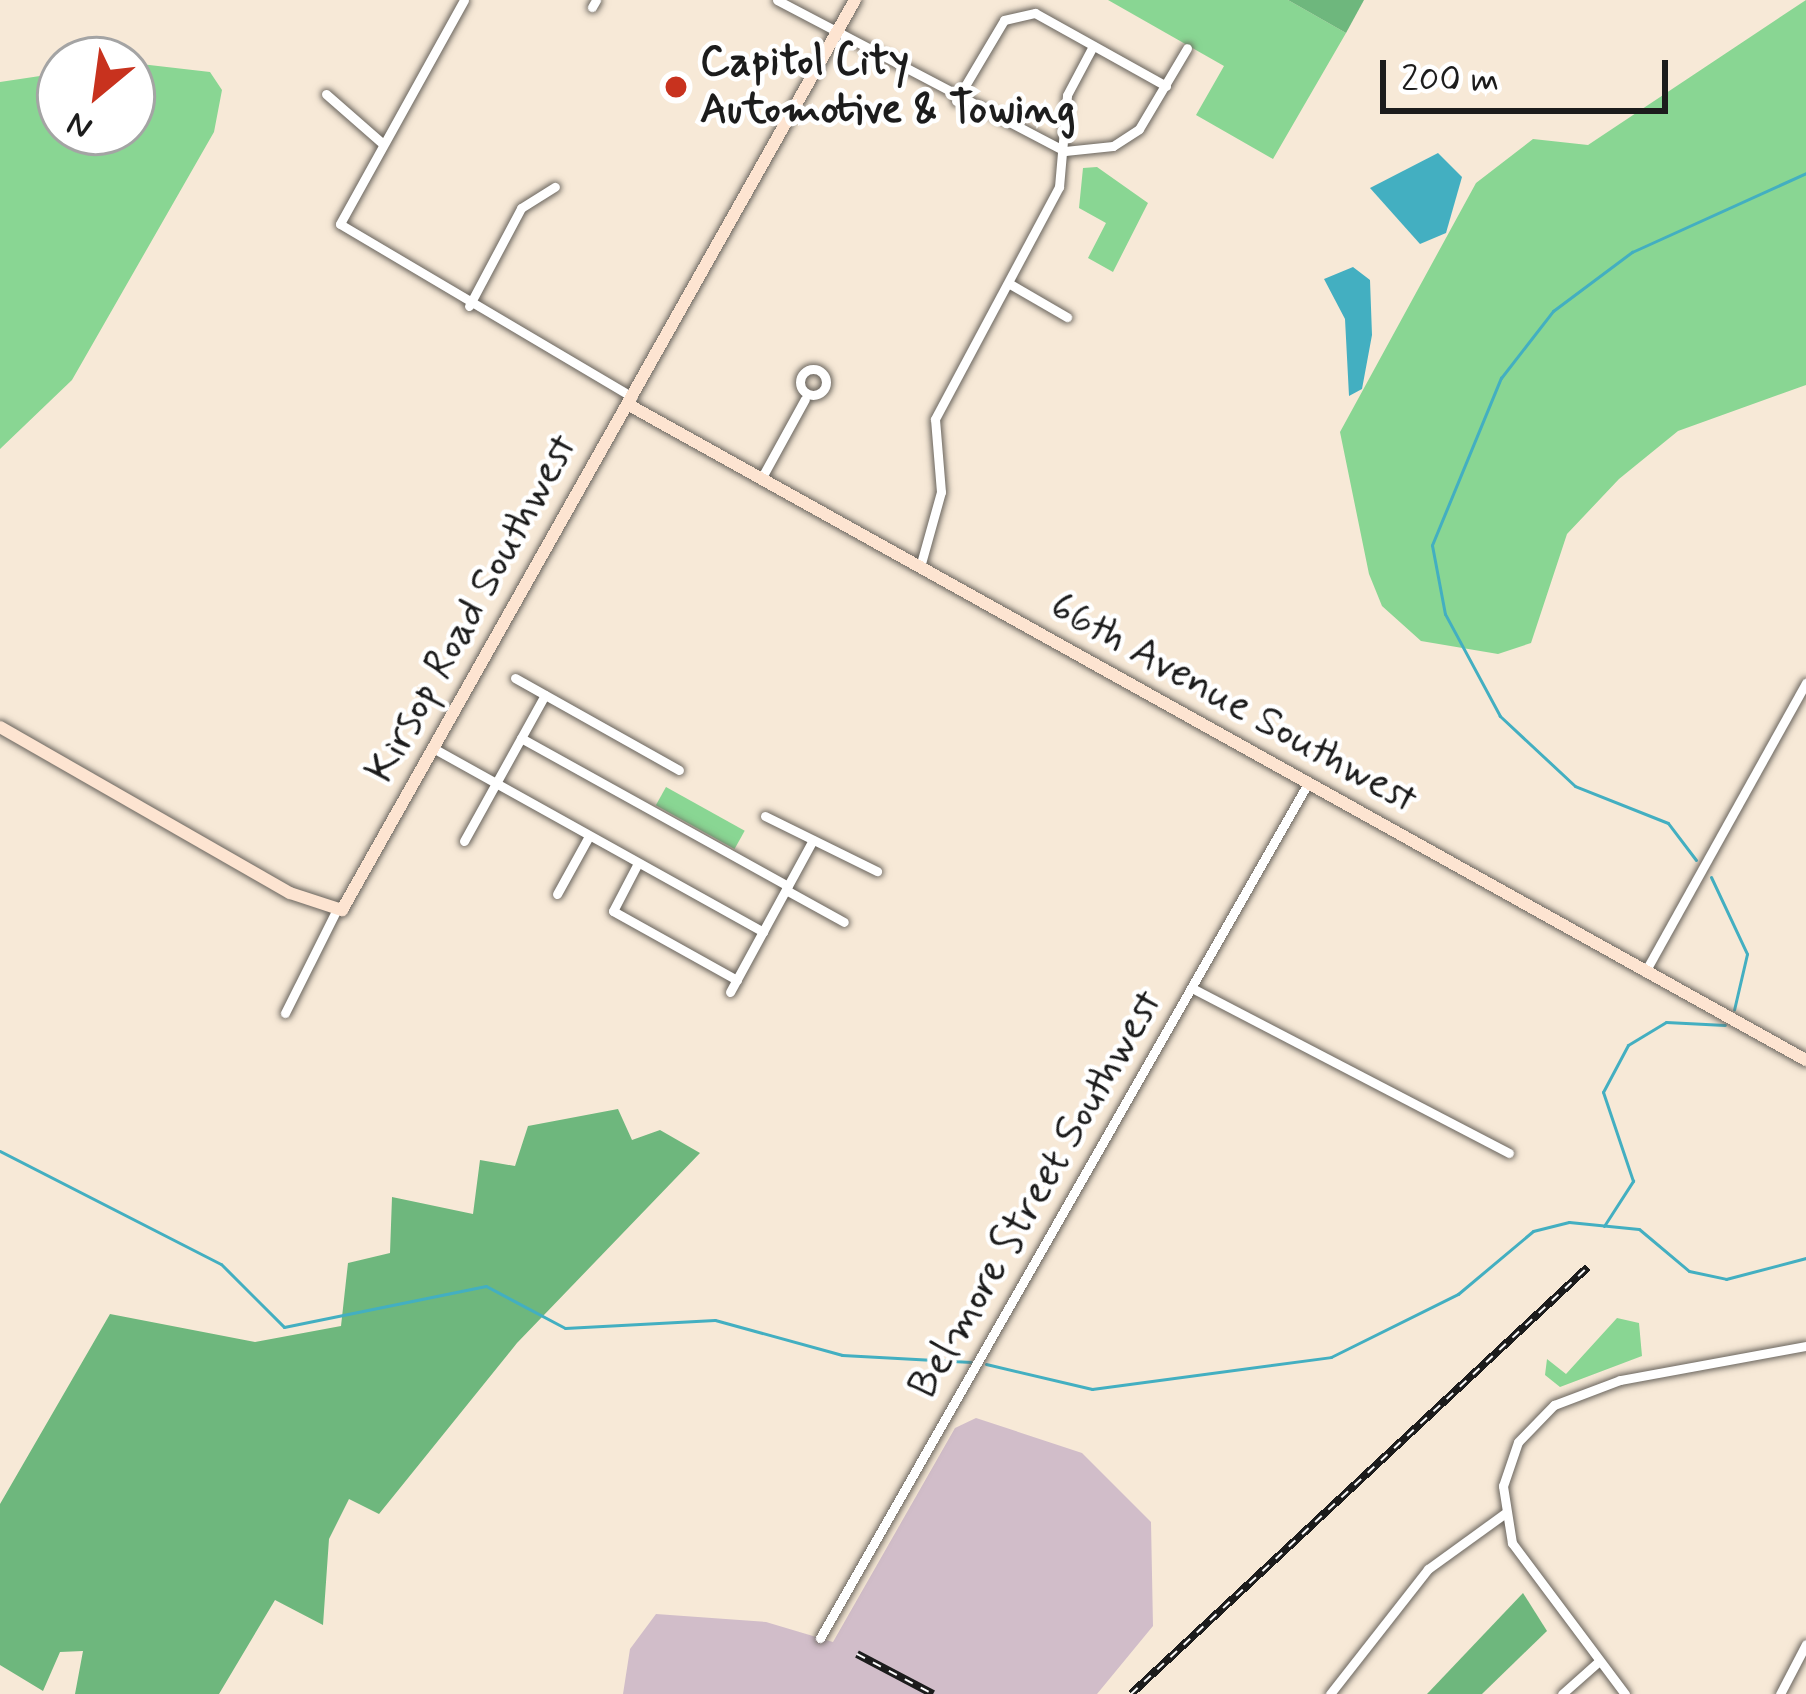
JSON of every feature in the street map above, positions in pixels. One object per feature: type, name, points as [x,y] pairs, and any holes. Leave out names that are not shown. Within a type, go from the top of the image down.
[{"type":"street","points":[[326,94],[382,143],[464,0]]},
{"type":"street","points":[[777,0],[956,100],[1065,151],[1112,146],[1166,86],[1187,48]]},
{"type":"street","name":"Kirsop Road Southwest","points":[[335,913],[631,401],[855,0]]},
{"type":"street","points":[[956,100],[1004,20],[1035,13],[1166,86]]},
{"type":"street","points":[[920,567],[941,492],[935,419],[1059,187],[1067,95],[1093,46]]},
{"type":"street","name":"66th Avenue Southwest","points":[[382,143],[340,224],[761,478],[1806,1060]]},
{"type":"street","points":[[469,306],[521,208],[555,187]]},
{"type":"street","points":[[1010,284],[1067,317]]},
{"type":"street","points":[[761,478],[805,399]]},
{"type":"street","points":[[515,678],[679,770]]},
{"type":"street","points":[[1645,972],[1806,683]]},
{"type":"street","points":[[464,841],[545,695]]},
{"type":"street","points":[[0,727],[335,913],[285,1013]]},
{"type":"street","points":[[521,738],[844,922]]},
{"type":"street","points":[[433,748],[763,932]]},
{"type":"street","name":"Belmore Street Southwest","points":[[820,1638],[1308,783]]},
{"type":"street","points":[[766,816],[877,872]]},
{"type":"street","points":[[557,894],[589,836]]},
{"type":"street","points":[[730,992],[813,840]]},
{"type":"street","points":[[638,863],[613,911],[737,980]]},
{"type":"street","points":[[1194,989],[1509,1153]]},
{"type":"street","points":[[1624,1694],[1516,1551],[1504,1514],[1514,1451],[1555,1405],[1653,1370],[1806,1346]]},
{"type":"street","points":[[1330,1694],[1416,1581],[1504,1514]]},
{"type":"street","points":[[1780,1694],[1806,1644]]},
{"type":"street","points":[[1562,1694],[1598,1662]]},
{"type":"shaded area","points":[[976,1418],[1082,1453],[1151,1522],[1153,1626],[1097,1694],[623,1694],[630,1649],[656,1614],[766,1622],[833,1642],[955,1428]]},
{"type":"green space","points":[[1108,0],[1288,0],[1346,33],[1273,159],[1196,115],[1224,66]]},
{"type":"green space","points":[[1288,0],[1364,0],[1346,33]]},
{"type":"green space","points":[[1806,0],[1806,385],[1678,431],[1619,479],[1567,534],[1531,643],[1498,654],[1421,641],[1382,606],[1369,574],[1340,432],[1476,183],[1533,139],[1588,145]]},
{"type":"green space","points":[[156,66],[210,72],[222,90],[214,132],[72,380],[0,449],[0,82],[36,77],[36,156],[156,156]]},
{"type":"green space","points":[[1097,167],[1148,203],[1113,272],[1088,258],[1106,223],[1079,208],[1083,168]]},
{"type":"green space","points":[[666,787],[745,831],[735,849],[656,805]]},
{"type":"green space","points":[[618,1109],[632,1140],[660,1130],[700,1153],[517,1343],[379,1514],[349,1499],[329,1539],[323,1625],[275,1600],[219,1694],[75,1694],[83,1651],[60,1652],[43,1691],[0,1665],[0,1504],[110,1314],[255,1342],[341,1326],[348,1263],[390,1253],[392,1197],[473,1214],[480,1160],[515,1166],[528,1126]]},
{"type":"green space","points":[[1617,1318],[1639,1323],[1642,1356],[1560,1387],[1545,1375],[1547,1359],[1566,1374]]},
{"type":"green space","points":[[1523,1593],[1547,1631],[1482,1694],[1427,1694]]},
{"type":"water","points":[[1438,153],[1462,177],[1446,233],[1420,244],[1370,188]]},
{"type":"water","points":[[1353,267],[1370,280],[1372,335],[1362,389],[1349,396],[1345,319],[1324,279]]},
{"type":"waterway","points":[[1696,860],[1668,823],[1575,786],[1500,716],[1445,614],[1432,545],[1501,378],[1553,311],[1632,252],[1806,173]]},
{"type":"waterway","points":[[1711,877],[1747,954],[1734,1010]]},
{"type":"waterway","points":[[1604,1226],[1633,1181],[1603,1092],[1628,1045],[1666,1022],[1725,1025]]},
{"type":"waterway","points":[[0,1151],[221,1264],[284,1327],[486,1286],[565,1328],[715,1320],[842,1355],[971,1362]]},
{"type":"waterway","points":[[986,1364],[1092,1389],[1331,1357],[1458,1294],[1533,1231],[1569,1222],[1639,1229],[1689,1271],[1726,1279],[1806,1258]]},
{"type":"railway","points":[[1131,1694],[1588,1267]]},
{"type":"railway","points":[[857,1654],[933,1694]]},
{"type":"place","name":"Capitol City Automotive & Towing","points":[[676,87]]}]
